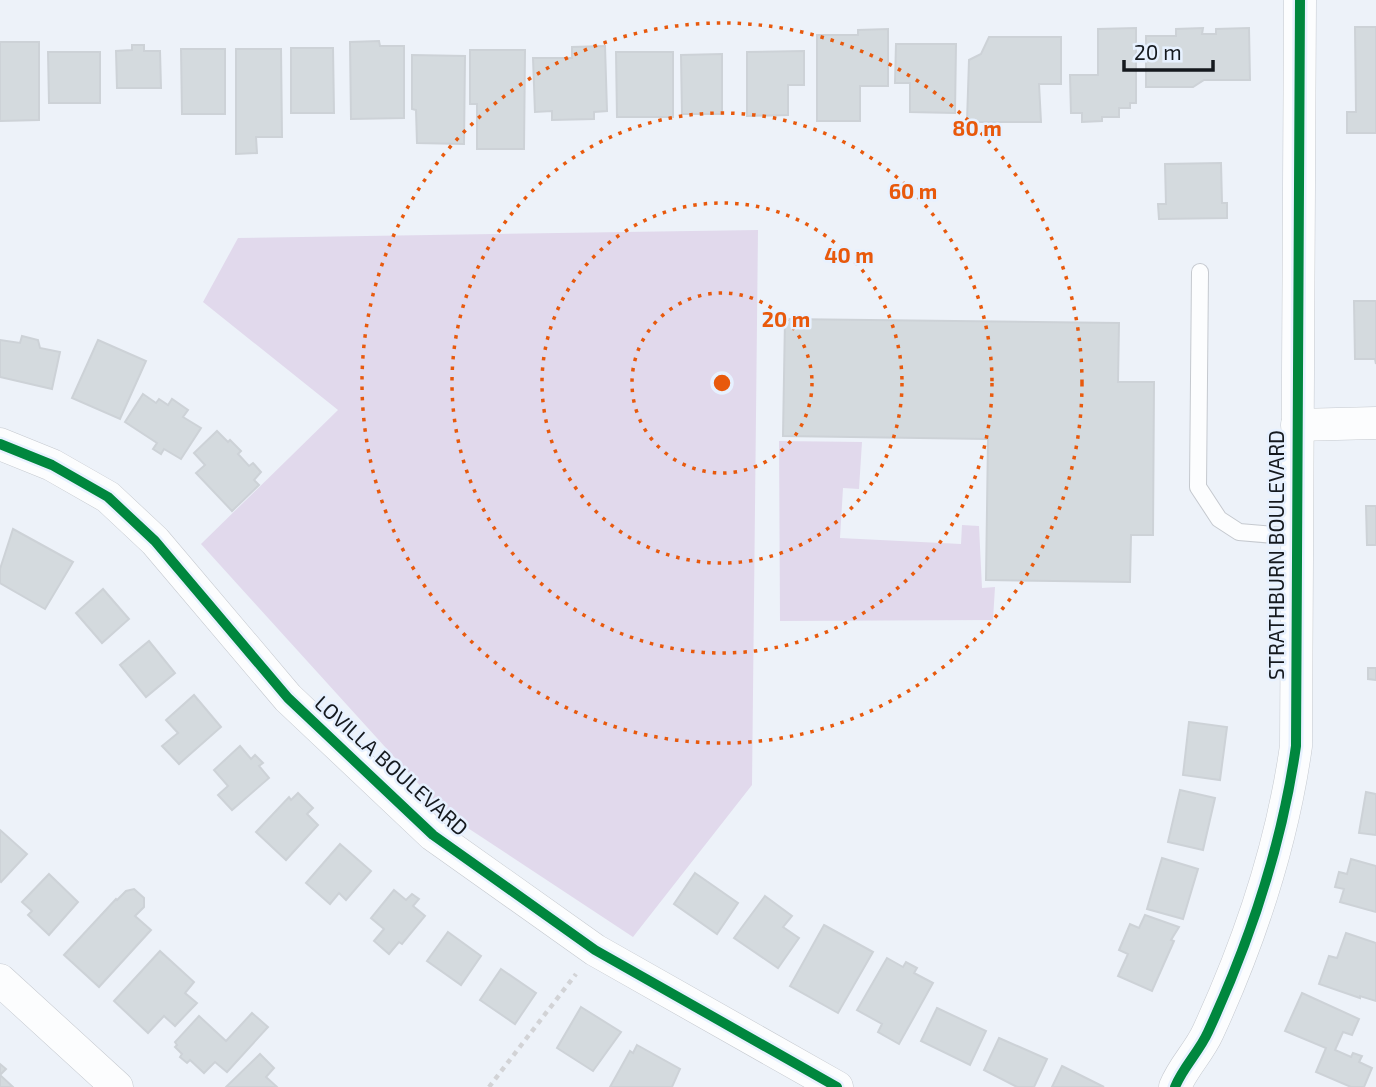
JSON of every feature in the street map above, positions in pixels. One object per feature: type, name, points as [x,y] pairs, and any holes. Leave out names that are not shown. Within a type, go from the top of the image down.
[{"type":"street","name":"STRATHBURN BOULEVARD","points":[[1175,1087],[1207,1035],[1254,917],[1278,845],[1296,746],[1300,0]]},
{"type":"street","points":[[1297,425],[1376,423]]},
{"type":"street","name":"LOVILLA BOULEVARD","points":[[0,444],[51,465],[108,497],[155,541],[288,698],[433,835],[595,950],[837,1087]]},
{"type":"street","points":[[0,980],[117,1087]]},
{"type":"lane","points":[[1200,272],[1198,487],[1219,519],[1239,532],[1297,537]]},
{"type":"path","points":[[489,1087],[595,950]]},
{"type":"shaded area","points":[[758,230],[752,785],[633,937],[445,813],[201,544],[338,410],[203,302],[238,238]]},
{"type":"shaded area","points":[[779,441],[862,442],[859,489],[843,488],[840,538],[961,544],[962,525],[979,526],[982,588],[995,587],[993,620],[780,621]]},
{"type":"building","points":[[1355,27],[1376,27],[1376,133],[1347,133],[1347,112],[1356,112]]},
{"type":"building","points":[[1136,28],[1136,103],[1130,103],[1130,108],[1119,108],[1119,117],[1102,117],[1102,121],[1082,122],[1082,113],[1071,113],[1070,75],[1098,75],[1098,29]]},
{"type":"building","points":[[1203,28],[1202,34],[1216,34],[1216,29],[1249,28],[1250,80],[1204,80],[1193,87],[1146,87],[1146,36],[1176,36],[1176,29]]},
{"type":"building","points":[[888,29],[888,86],[860,86],[860,121],[817,121],[817,35],[858,35],[858,30]]},
{"type":"building","points":[[989,37],[1061,37],[1061,84],[1039,84],[1041,122],[967,122],[969,60],[981,54]]},
{"type":"building","points":[[379,41],[380,46],[404,46],[404,118],[351,119],[350,42]]},
{"type":"building","points":[[0,42],[39,42],[39,120],[0,121]]},
{"type":"building","points":[[896,44],[956,44],[955,113],[910,112],[910,83],[895,83]]},
{"type":"building","points":[[132,45],[144,45],[144,51],[160,51],[161,88],[117,88],[116,51],[132,50]]},
{"type":"building","points":[[605,46],[607,111],[594,112],[594,119],[552,120],[552,111],[535,112],[533,58],[572,58],[572,47]]},
{"type":"building","points":[[291,48],[333,48],[334,113],[291,113]]},
{"type":"building","points":[[181,49],[225,49],[225,114],[182,114]]},
{"type":"building","points":[[236,49],[281,49],[282,137],[256,137],[257,153],[236,154]]},
{"type":"building","points":[[470,50],[525,50],[524,149],[477,149],[477,104],[470,104]]},
{"type":"building","points":[[804,51],[804,85],[788,85],[788,115],[747,116],[747,52]]},
{"type":"building","points":[[48,52],[100,52],[100,103],[49,103]]},
{"type":"building","points":[[616,52],[673,52],[673,117],[617,117]]},
{"type":"building","points":[[722,54],[722,114],[682,114],[681,55]]},
{"type":"building","points":[[412,55],[465,56],[464,144],[417,143],[416,110],[412,109]]},
{"type":"building","points":[[1221,163],[1222,203],[1227,203],[1227,218],[1159,219],[1158,204],[1166,204],[1165,164]]},
{"type":"building","points":[[1354,301],[1376,301],[1376,364],[1375,359],[1355,359]]},
{"type":"building","points":[[785,319],[1119,323],[1118,382],[1154,382],[1153,535],[1131,535],[1130,582],[986,580],[988,439],[783,436]]},
{"type":"building","points":[[22,336],[38,340],[40,348],[60,352],[52,389],[0,377],[0,340],[20,343]]},
{"type":"building","points":[[98,340],[146,361],[120,419],[72,398]]},
{"type":"building","points":[[143,394],[156,403],[159,399],[168,405],[172,399],[188,410],[183,417],[201,428],[181,459],[164,449],[161,454],[153,449],[157,443],[125,422]]},
{"type":"building","points":[[217,431],[241,451],[238,454],[249,466],[253,463],[261,472],[254,480],[259,485],[232,511],[196,473],[205,465],[194,453]]},
{"type":"building","points":[[1366,506],[1376,506],[1376,545],[1367,545]]},
{"type":"building","points":[[13,529],[73,562],[45,609],[0,583],[0,569]]},
{"type":"building","points":[[103,589],[129,619],[102,643],[76,613]]},
{"type":"building","points":[[149,641],[175,673],[146,697],[120,665]]},
{"type":"building","points":[[1368,668],[1376,668],[1376,680],[1368,679]]},
{"type":"building","points":[[194,695],[221,727],[179,764],[162,746],[178,733],[166,720]]},
{"type":"building","points":[[1189,722],[1227,727],[1220,780],[1183,775]]},
{"type":"building","points":[[240,746],[251,759],[255,755],[263,763],[259,766],[269,778],[232,810],[218,795],[228,786],[214,770]]},
{"type":"building","points":[[1180,790],[1215,798],[1203,850],[1168,842]]},
{"type":"building","points":[[1366,792],[1376,794],[1376,835],[1359,833]]},
{"type":"building","points":[[298,793],[313,808],[307,814],[318,825],[286,860],[256,832],[289,797],[291,800]]},
{"type":"building","points":[[0,830],[27,854],[1,882],[0,881]]},
{"type":"building","points":[[340,844],[371,871],[346,900],[339,893],[330,904],[306,883]]},
{"type":"building","points":[[1162,858],[1198,869],[1183,919],[1147,909]]},
{"type":"building","points":[[1351,859],[1376,866],[1376,912],[1340,902],[1344,889],[1335,887],[1339,872],[1347,874]]},
{"type":"building","points":[[695,873],[738,903],[717,934],[674,904]]},
{"type":"building","points":[[49,874],[78,902],[49,935],[28,915],[32,911],[22,902]]},
{"type":"building","points":[[134,889],[144,898],[144,907],[135,916],[151,930],[99,987],[64,955],[116,899],[126,891]]},
{"type":"building","points":[[394,890],[406,900],[412,894],[419,899],[413,906],[425,916],[402,944],[399,942],[389,954],[374,941],[384,929],[371,918]]},
{"type":"building","points":[[765,896],[792,916],[783,927],[799,938],[778,968],[734,938]]},
{"type":"building","points":[[1145,915],[1179,927],[1171,940],[1174,941],[1152,991],[1118,976],[1128,954],[1119,950],[1130,924],[1139,928]]},
{"type":"building","points":[[824,925],[873,952],[838,1013],[790,986]]},
{"type":"building","points":[[448,932],[481,956],[461,985],[427,961]]},
{"type":"building","points":[[1346,933],[1376,943],[1376,1001],[1319,984],[1329,956],[1337,958]]},
{"type":"building","points":[[160,951],[194,982],[185,993],[197,1003],[175,1026],[164,1016],[148,1033],[114,1001]]},
{"type":"building","points":[[887,958],[903,967],[906,962],[917,968],[914,973],[933,983],[899,1044],[878,1032],[882,1024],[857,1010]]},
{"type":"building","points":[[501,969],[536,993],[515,1024],[480,1000]]},
{"type":"building","points":[[1302,993],[1359,1019],[1352,1035],[1343,1032],[1335,1050],[1351,1057],[1353,1053],[1362,1056],[1359,1062],[1372,1068],[1364,1087],[1351,1087],[1316,1072],[1326,1048],[1285,1031]]},
{"type":"building","points":[[581,1007],[621,1032],[593,1071],[557,1048]]},
{"type":"building","points":[[937,1008],[986,1031],[970,1065],[921,1041]]},
{"type":"building","points":[[252,1013],[268,1027],[227,1072],[215,1062],[204,1073],[190,1060],[187,1063],[180,1057],[182,1054],[175,1047],[175,1042],[199,1016],[226,1041]]},
{"type":"building","points":[[999,1038],[1047,1059],[1034,1087],[1017,1087],[984,1070]]},
{"type":"building","points":[[637,1045],[680,1069],[672,1087],[610,1087],[630,1051],[633,1053]]},
{"type":"building","points":[[260,1054],[274,1068],[266,1077],[277,1087],[226,1087]]},
{"type":"building","points":[[0,1064],[6,1069],[0,1075]]},
{"type":"building","points":[[1062,1066],[1104,1087],[1052,1087]]},
{"type":"building","points":[[0,1075],[13,1087],[0,1087]]},
{"type":"cycle path","points":[[1175,1087],[1208,1032],[1251,928],[1282,820],[1296,746],[1300,0]]},
{"type":"cycle path","points":[[0,444],[52,465],[108,497],[155,541],[288,698],[433,835],[595,950],[837,1087]]}]
